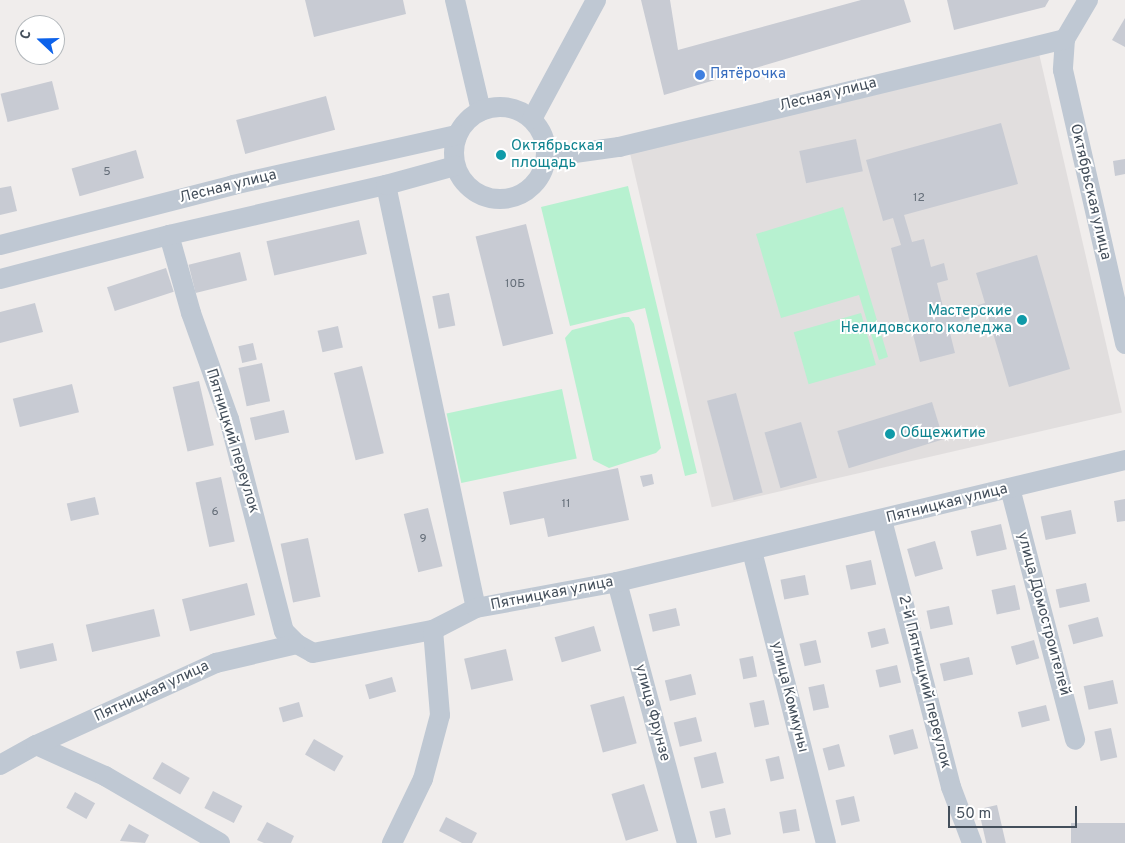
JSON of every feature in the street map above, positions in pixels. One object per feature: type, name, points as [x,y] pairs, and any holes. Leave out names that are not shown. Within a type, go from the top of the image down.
[{"type":"street","points":[[455,0],[481,111]]},
{"type":"street","points":[[532,119],[596,0]]},
{"type":"street","points":[[1066,39],[1088,0]]},
{"type":"street","name":"Лесная улица","points":[[546,157],[619,148],[1066,39]]},
{"type":"street","name":"Октябрьская улица","points":[[1066,39],[1063,70],[1125,344]]},
{"type":"street","points":[[506,107],[532,119],[541,132],[546,157],[540,176],[530,188],[517,196],[502,200],[486,198],[472,191],[462,180],[455,166],[453,150],[457,135],[465,122],[481,111],[506,107]]},
{"type":"street","name":"Лесная улица","points":[[0,245],[233,185],[457,135]]},
{"type":"street","points":[[0,279],[169,235],[386,185],[455,166]]},
{"type":"street","points":[[386,185],[476,608]]},
{"type":"street","name":"Пятницкий переулок","points":[[169,235],[191,313],[229,419],[284,631],[298,644]]},
{"type":"street","name":"Пятницкая улица","points":[[0,765],[36,745],[216,663],[298,644],[313,653],[433,630],[476,608],[617,582],[882,520],[1125,460]]},
{"type":"street","name":"улица Домостроителей","points":[[1010,488],[1075,740]]},
{"type":"street","name":"2-й Пятницкий переулок","points":[[882,520],[951,787],[972,843]]},
{"type":"street","name":"улица Коммуны","points":[[752,551],[826,843]]},
{"type":"street","name":"улица Фрунзе","points":[[617,582],[687,843]]},
{"type":"street","points":[[392,843],[423,778],[440,715],[433,630]]},
{"type":"street","points":[[36,745],[105,776],[220,843]]},
{"type":"shaded area","points":[[1038,49],[1122,412],[712,507],[628,144]]},
{"type":"green space","points":[[628,186],[697,473],[685,476],[645,308],[570,326],[541,207]]},
{"type":"green space","points":[[843,207],[888,357],[879,360],[859,295],[781,318],[756,234]]},
{"type":"green space","points":[[861,313],[876,365],[809,384],[794,332]]},
{"type":"green space","points":[[629,317],[634,324],[661,448],[656,453],[609,468],[593,460],[565,338],[572,330]]},
{"type":"green space","points":[[562,389],[577,458],[461,483],[447,414]]},
{"type":"building","points":[[305,0],[403,0],[406,14],[314,37]]},
{"type":"building","points":[[641,0],[670,0],[678,50],[861,0],[904,0],[911,22],[664,95]]},
{"type":"building","points":[[947,0],[1049,0],[1045,7],[954,30]]},
{"type":"building","points":[[1125,18],[1125,47],[1112,40]]},
{"type":"building","points":[[52,81],[59,109],[8,122],[1,94]]},
{"type":"building","points":[[326,96],[335,130],[245,154],[236,120]]},
{"type":"building","points":[[1001,123],[1018,184],[904,215],[912,242],[924,239],[931,267],[944,263],[948,280],[937,283],[945,315],[985,303],[976,273],[1037,255],[1070,369],[1009,387],[987,313],[948,325],[955,353],[920,362],[891,248],[901,245],[893,218],[883,221],[866,160]]},
{"type":"building","points":[[856,139],[863,171],[806,183],[799,151]]},
{"type":"building","points":[[136,150],[144,178],[80,196],[72,168]]},
{"type":"building","points":[[1125,159],[1125,174],[1115,176],[1113,161]]},
{"type":"building","points":[[11,186],[17,211],[0,215],[0,188]]},
{"type":"building","points":[[359,220],[367,254],[274,275],[266,241]]},
{"type":"building","points":[[526,224],[553,334],[503,346],[476,237]]},
{"type":"building","points":[[240,252],[247,280],[196,293],[189,265]]},
{"type":"building","points":[[166,268],[174,292],[115,311],[107,287]]},
{"type":"building","points":[[449,293],[455,325],[439,329],[432,296]]},
{"type":"building","points":[[35,303],[43,332],[0,343],[0,312]]},
{"type":"building","points":[[338,326],[343,347],[322,352],[318,331]]},
{"type":"building","points":[[253,343],[257,360],[242,363],[238,346]]},
{"type":"building","points":[[262,363],[270,401],[247,406],[239,368]]},
{"type":"building","points":[[362,366],[384,453],[356,460],[334,373]]},
{"type":"building","points":[[199,381],[214,445],[188,451],[173,387]]},
{"type":"building","points":[[72,384],[79,412],[20,427],[13,399]]},
{"type":"building","points":[[736,393],[763,492],[734,500],[707,401]]},
{"type":"building","name":"Общежитие","points":[[932,402],[943,439],[849,468],[837,431]]},
{"type":"building","points":[[284,410],[289,432],[255,440],[250,418]]},
{"type":"building","points":[[801,422],[817,478],[780,488],[764,432]]},
{"type":"building","points":[[618,468],[629,520],[548,537],[544,518],[510,525],[503,492]]},
{"type":"building","points":[[652,474],[654,484],[643,487],[640,476]]},
{"type":"building","points":[[221,477],[235,542],[209,547],[196,482]]},
{"type":"building","points":[[95,497],[99,515],[71,521],[67,504]]},
{"type":"building","points":[[1125,499],[1125,521],[1117,522],[1114,501]]},
{"type":"building","points":[[428,508],[443,566],[418,572],[404,514]]},
{"type":"building","points":[[1071,510],[1076,533],[1046,540],[1041,516]]},
{"type":"building","points":[[1001,524],[1007,549],[977,556],[971,531]]},
{"type":"building","points":[[308,538],[320,597],[293,603],[281,544]]},
{"type":"building","points":[[935,541],[943,569],[915,577],[907,549]]},
{"type":"building","points":[[871,560],[876,584],[851,590],[846,565]]},
{"type":"building","points":[[805,575],[809,595],[784,599],[780,580]]},
{"type":"building","points":[[247,583],[255,615],[190,631],[182,599]]},
{"type":"building","points":[[1086,583],[1090,602],[1060,608],[1056,589]]},
{"type":"building","points":[[1015,585],[1020,609],[997,614],[992,590]]},
{"type":"building","points":[[949,606],[953,625],[930,629],[927,611]]},
{"type":"building","points":[[676,608],[680,626],[653,632],[649,614]]},
{"type":"building","points":[[154,609],[160,636],[92,652],[86,625]]},
{"type":"building","points":[[1098,617],[1103,636],[1073,644],[1068,625]]},
{"type":"building","points":[[594,626],[601,651],[562,662],[555,637]]},
{"type":"building","points":[[885,628],[889,644],[871,648],[868,632]]},
{"type":"building","points":[[816,640],[821,662],[805,666],[799,644]]},
{"type":"building","points":[[1034,640],[1039,658],[1016,665],[1011,647]]},
{"type":"building","points":[[53,643],[57,661],[20,669],[16,652]]},
{"type":"building","points":[[506,649],[513,680],[471,690],[464,659]]},
{"type":"building","points":[[753,656],[757,677],[743,679],[739,659]]},
{"type":"building","points":[[969,657],[973,675],[944,681],[940,664]]},
{"type":"building","points":[[897,665],[901,683],[880,687],[876,670]]},
{"type":"building","points":[[691,674],[696,694],[670,701],[665,681]]},
{"type":"building","points":[[392,677],[396,691],[369,699],[365,685]]},
{"type":"building","points":[[1113,680],[1118,703],[1089,710],[1084,686]]},
{"type":"building","points":[[824,684],[829,707],[813,711],[808,687]]},
{"type":"building","points":[[624,696],[637,743],[603,752],[590,705]]},
{"type":"building","points":[[764,700],[769,724],[755,728],[749,703]]},
{"type":"building","points":[[299,702],[303,716],[283,722],[279,708]]},
{"type":"building","points":[[1046,705],[1050,721],[1022,728],[1018,712]]},
{"type":"building","points":[[696,717],[702,741],[680,747],[674,723]]},
{"type":"building","points":[[1111,728],[1117,757],[1101,761],[1094,732]]},
{"type":"building","points":[[913,729],[918,748],[894,755],[889,735]]},
{"type":"building","points":[[314,739],[343,756],[334,772],[305,755]]},
{"type":"building","points":[[839,744],[845,766],[829,771],[823,748]]},
{"type":"building","points":[[716,752],[724,783],[701,789],[694,758]]},
{"type":"building","points":[[779,756],[784,778],[771,782],[765,759]]},
{"type":"building","points":[[162,762],[190,778],[180,794],[152,778]]},
{"type":"building","points":[[644,784],[658,831],[626,841],[611,794]]},
{"type":"building","points":[[213,791],[242,806],[234,823],[204,808]]},
{"type":"building","points":[[75,792],[95,803],[86,819],[66,808]]},
{"type":"building","points":[[854,796],[860,821],[841,826],[835,800]]},
{"type":"building","points":[[997,805],[1006,843],[986,843],[978,809]]},
{"type":"building","points":[[725,808],[731,834],[715,838],[709,812]]},
{"type":"building","points":[[796,809],[800,831],[783,834],[779,812]]},
{"type":"building","points":[[446,817],[477,833],[472,843],[462,843],[439,831]]},
{"type":"building","points":[[267,822],[294,836],[291,843],[264,843],[257,840]]},
{"type":"building","points":[[1071,823],[1125,823],[1125,843],[1071,843]]},
{"type":"building","points":[[129,824],[149,835],[145,843],[120,841]]},
{"type":"place","name":"Пятёрочка","points":[[700,75]]},
{"type":"place","name":"Октябрьская площадь","points":[[501,155]]},
{"type":"place","name":"Мастерские Нелидовского коледжа","points":[[1022,320]]},
{"type":"place","name":"Общежитие","points":[[890,434]]}]
